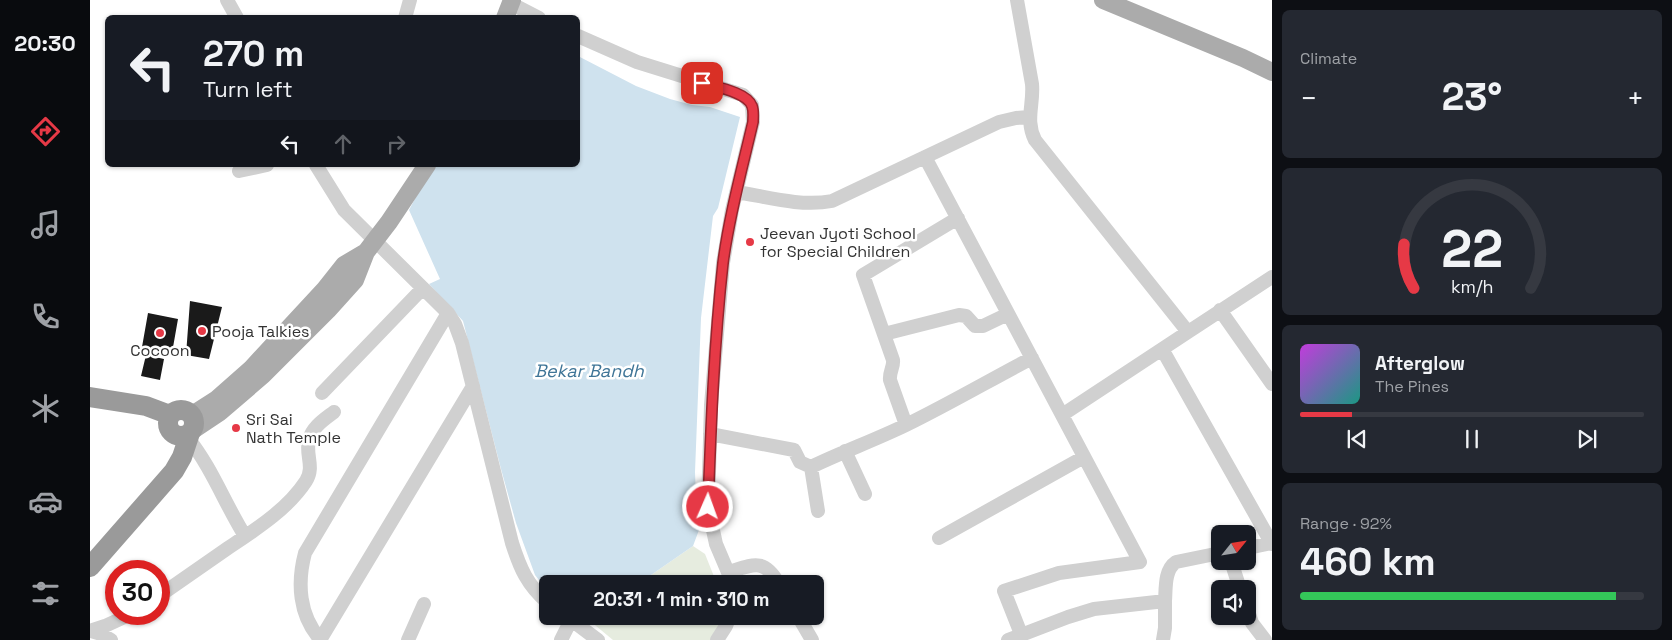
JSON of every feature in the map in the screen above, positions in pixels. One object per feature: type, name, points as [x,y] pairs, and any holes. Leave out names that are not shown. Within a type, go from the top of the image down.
[{"type":"highway","points":[[90,397],[146,406],[183,427]]},
{"type":"highway","points":[[90,407],[145,416],[183,427]]},
{"type":"highway","points":[[90,550],[160,471],[183,427]]},
{"type":"highway","points":[[90,566],[174,470],[182,457],[183,427]]},
{"type":"main road","points":[[1103,0],[1243,58],[1272,72]]},
{"type":"main road","points":[[183,427],[251,369],[344,265],[370,246],[426,167]]},
{"type":"street","points":[[227,0],[234,15]]},
{"type":"street","points":[[406,15],[410,0]]},
{"type":"street","points":[[1017,0],[1032,84],[1029,117],[1034,140],[1188,332]]},
{"type":"street","points":[[509,7],[531,15]]},
{"type":"street","points":[[580,37],[637,62],[743,95],[752,106],[753,122],[723,263],[710,434],[708,507],[714,535],[730,575]]},
{"type":"street","points":[[737,192],[799,202],[822,203],[841,197],[999,122],[1029,117]]},
{"type":"street","points":[[925,157],[1140,562],[1059,573],[1004,591],[1021,634]]},
{"type":"street","points":[[240,170],[256,167]]},
{"type":"street","points":[[317,167],[344,210],[370,246],[423,288],[448,313],[458,331],[517,558],[530,585],[539,594]]},
{"type":"street","points":[[906,425],[891,384],[890,376],[894,364],[863,274],[958,218]]},
{"type":"street","points":[[1062,415],[1272,277]]},
{"type":"street","points":[[322,393],[423,288]]},
{"type":"street","points":[[1220,310],[1272,384]]},
{"type":"street","points":[[448,313],[305,553],[301,575],[302,602],[310,624],[320,639],[473,386]]},
{"type":"street","points":[[884,334],[959,315],[966,316],[975,326],[983,326],[1008,314]]},
{"type":"street","points":[[1162,349],[1272,543],[1256,546]]},
{"type":"street","points":[[710,434],[794,450],[800,462],[811,467],[906,425],[1032,358]]},
{"type":"street","points":[[170,588],[275,515],[306,481],[310,472],[308,440],[320,423],[334,412]]},
{"type":"street","points":[[183,427],[210,470],[232,515],[245,536]]},
{"type":"street","points":[[845,451],[865,494]]},
{"type":"street","points":[[939,538],[1084,457]]},
{"type":"street","points":[[811,467],[818,511]]},
{"type":"street","points":[[1163,640],[1165,628],[1164,602],[1171,566],[1176,562],[1211,555]]},
{"type":"street","points":[[736,575],[754,564],[763,565],[773,575]]},
{"type":"street","points":[[1008,640],[1094,609],[1164,602]]},
{"type":"street","points":[[408,640],[424,604]]},
{"type":"street","points":[[90,631],[105,625]]},
{"type":"street","points":[[561,640],[566,625]]},
{"type":"street","points":[[578,625],[598,640]]},
{"type":"street","points":[[717,640],[725,625]]},
{"type":"street","points":[[803,625],[812,640]]},
{"type":"street","points":[[1254,625],[1265,640]]},
{"type":"street","points":[[90,631],[101,634],[111,640]]},
{"type":"shaded area","points":[[693,546],[705,554],[713,575],[651,575]]},
{"type":"shaded area","points":[[595,625],[721,625],[713,640],[613,640]]},
{"type":"water","name":"Bekar Bandh","points":[[580,57],[636,86],[670,99],[692,105],[710,107],[740,117],[718,208],[713,216],[701,318],[695,472],[696,497],[702,522],[693,546],[651,575],[539,575],[539,580],[535,575],[516,523],[463,321],[429,284],[440,279],[409,210],[432,167],[580,167]]},
{"type":"building","name":"Pooja Talkies","points":[[190,301],[222,307],[209,359],[186,355]]},
{"type":"building","name":"Cocoon","points":[[148,313],[178,319],[172,353],[142,347]]},
{"type":"building","points":[[146,355],[164,359],[160,380],[141,376]]},
{"type":"place","name":"Jeevan Jyoti School for Special Children","points":[[750,242]]},
{"type":"place","name":"Pooja Talkies","points":[[202,331]]},
{"type":"place","name":"Cocoon","points":[[160,333]]},
{"type":"place","name":"Sri Sai Nath Temple","points":[[236,428]]},
{"type":"route","points":[[702,83],[743,95],[748,99],[754,112],[732,210],[723,263],[711,405],[708,507]]}]
